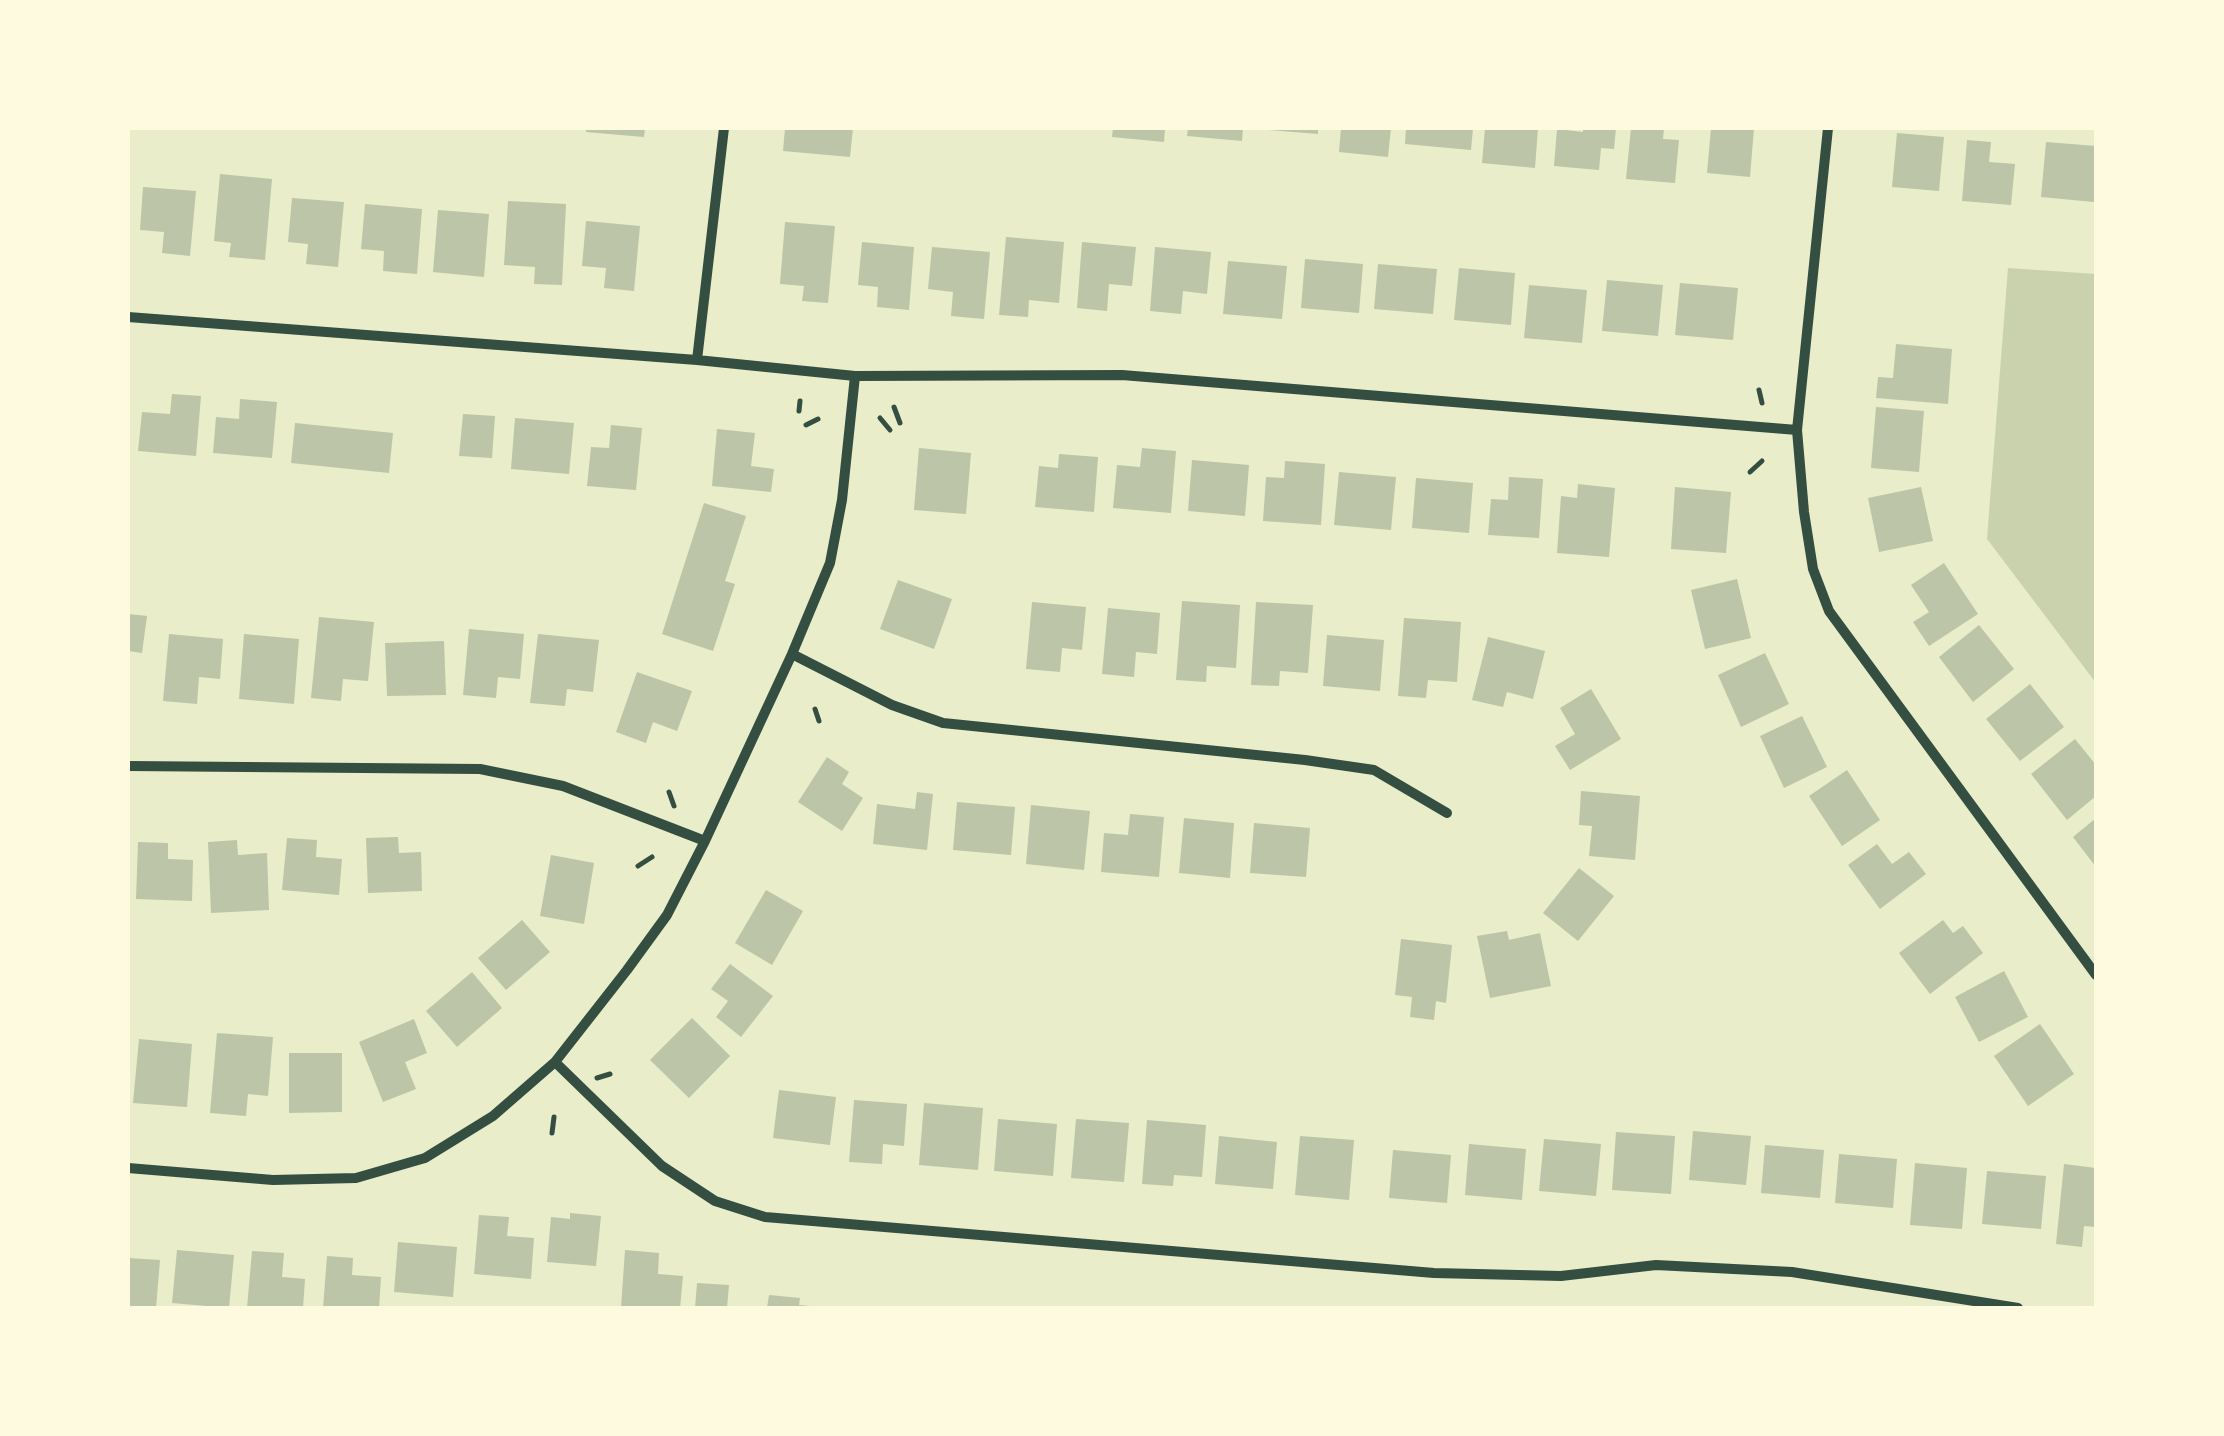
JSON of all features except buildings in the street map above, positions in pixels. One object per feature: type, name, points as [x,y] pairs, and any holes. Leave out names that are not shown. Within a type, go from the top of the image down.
[{"type":"street","points":[[697,360],[724,128]]},
{"type":"street","points":[[1828,128],[1797,430],[1813,569],[1829,611],[2096,975]]},
{"type":"street","points":[[128,317],[697,360],[855,376],[1122,374],[1797,430]]},
{"type":"street","points":[[128,1168],[273,1180],[356,1178],[425,1158],[492,1116],[555,1062],[667,915],[792,654],[830,563],[842,500],[855,376]]},
{"type":"street","points":[[792,654],[892,705],[943,722],[1374,770],[1448,813]]},
{"type":"street","points":[[128,766],[480,768],[564,786],[705,841]]},
{"type":"street","points":[[555,1062],[662,1166],[715,1201],[766,1216],[1434,1273],[1561,1276],[1656,1265],[1792,1272],[2018,1308]]},
{"type":"path","points":[[1759,390],[1762,404]]},
{"type":"path","points":[[799,412],[800,401]]},
{"type":"path","points":[[894,407],[900,423]]},
{"type":"path","points":[[880,418],[890,430]]},
{"type":"path","points":[[806,426],[818,419]]},
{"type":"path","points":[[1750,472],[1762,461]]},
{"type":"path","points":[[815,709],[819,721]]},
{"type":"path","points":[[669,792],[674,806]]},
{"type":"path","points":[[638,866],[652,857]]},
{"type":"path","points":[[594,1079],[610,1074]]},
{"type":"path","points":[[552,1132],[554,1116]]},
{"type":"green space","points":[[2008,268],[2096,274],[2096,683],[1987,539]]}]
